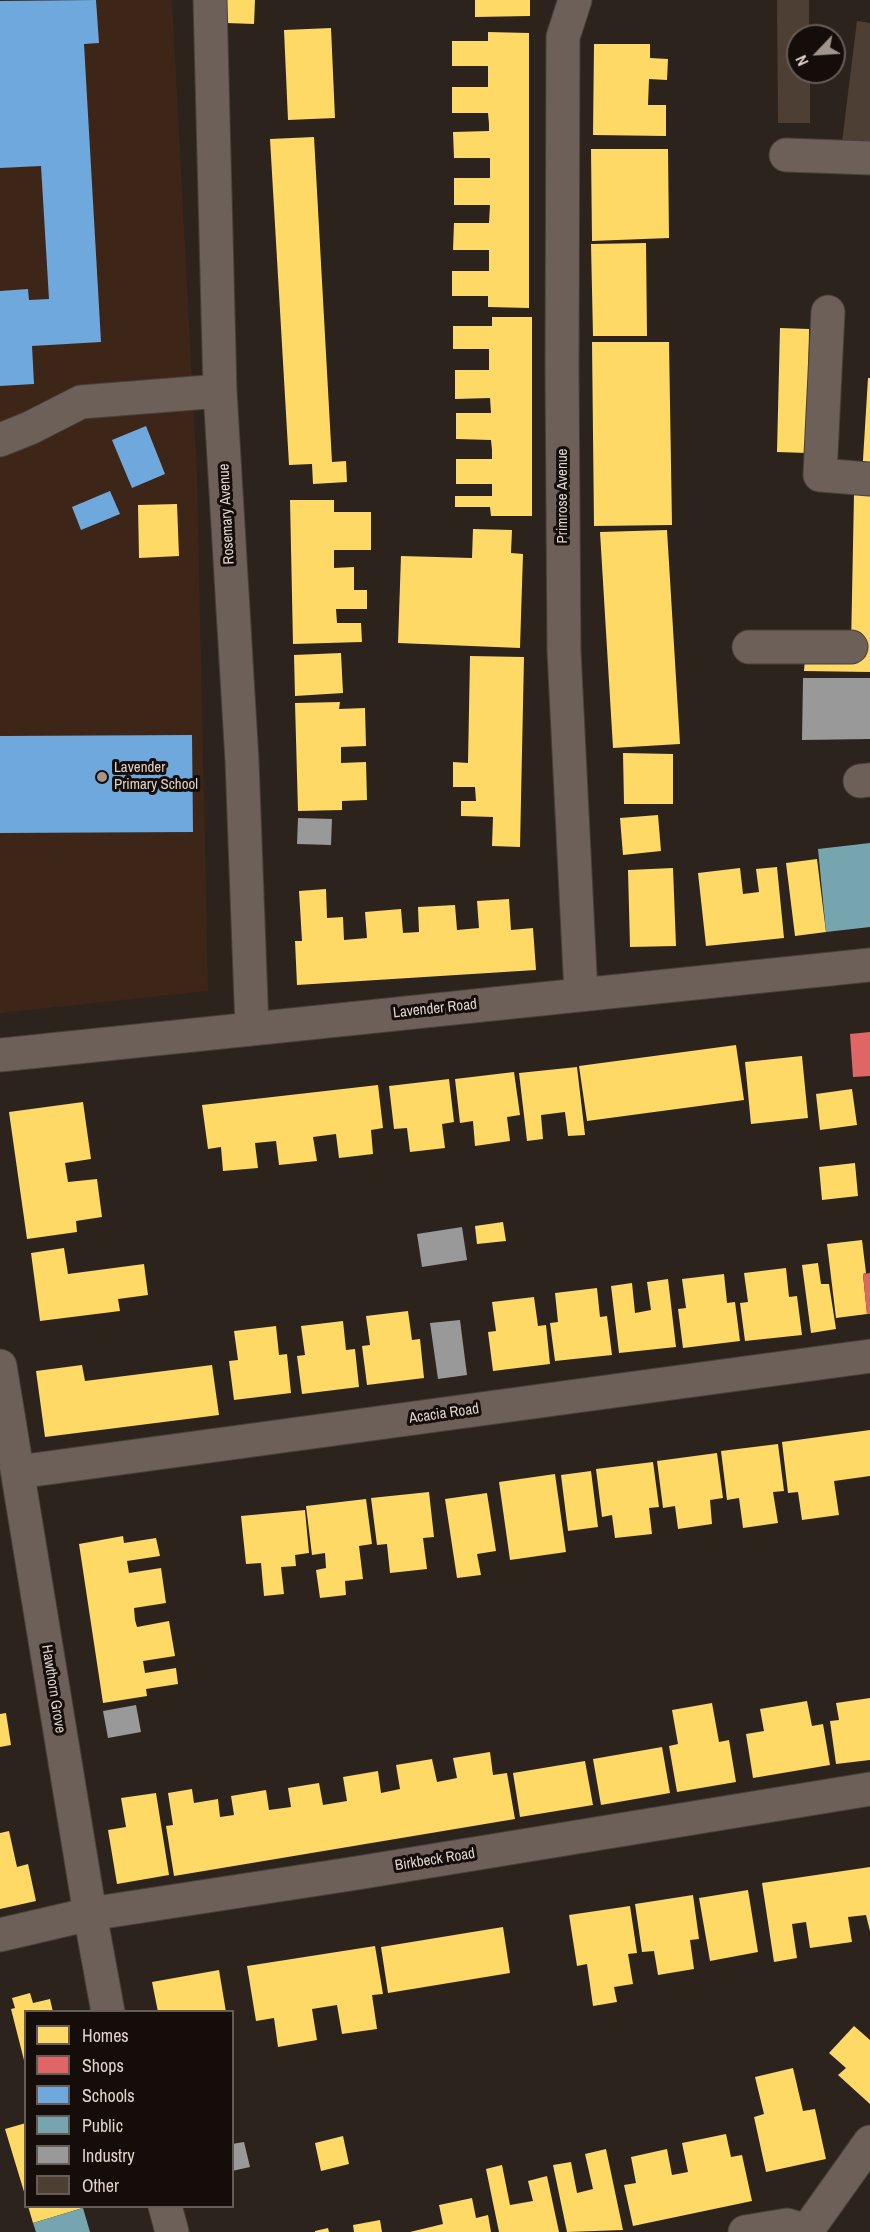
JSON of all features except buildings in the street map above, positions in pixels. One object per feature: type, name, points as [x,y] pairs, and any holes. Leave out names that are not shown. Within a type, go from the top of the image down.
[{"type":"street","name":"Rosemary Avenue","points":[[210,0],[220,391],[242,761],[252,1028]]},
{"type":"street","name":"Primrose Avenue","points":[[575,0],[563,37],[562,372],[564,651],[581,994]]},
{"type":"street","points":[[786,155],[870,158]]},
{"type":"street","points":[[828,312],[820,475],[870,479]]},
{"type":"street","points":[[0,440],[30,428],[81,402],[220,391]]},
{"type":"street","points":[[749,647],[851,646]]},
{"type":"street","name":"Lavender Road","points":[[0,1054],[870,965]]},
{"type":"street","name":"Acacia Road","points":[[18,1472],[870,1356]]},
{"type":"street","name":"Hawthorn Grove","points":[[0,1366],[108,2010]]},
{"type":"street","name":"Birkbeck Road","points":[[0,1935],[90,1914],[870,1789]]},
{"type":"street","points":[[744,2232],[787,2225],[807,2231],[870,2142]]},
{"type":"street","points":[[166,2208],[172,2232]]},
{"type":"shaded area","points":[[0,0],[172,0],[197,479],[208,991],[0,1013]]},
{"type":"place","name":"Lavender Primary School","points":[[102,777]]}]
